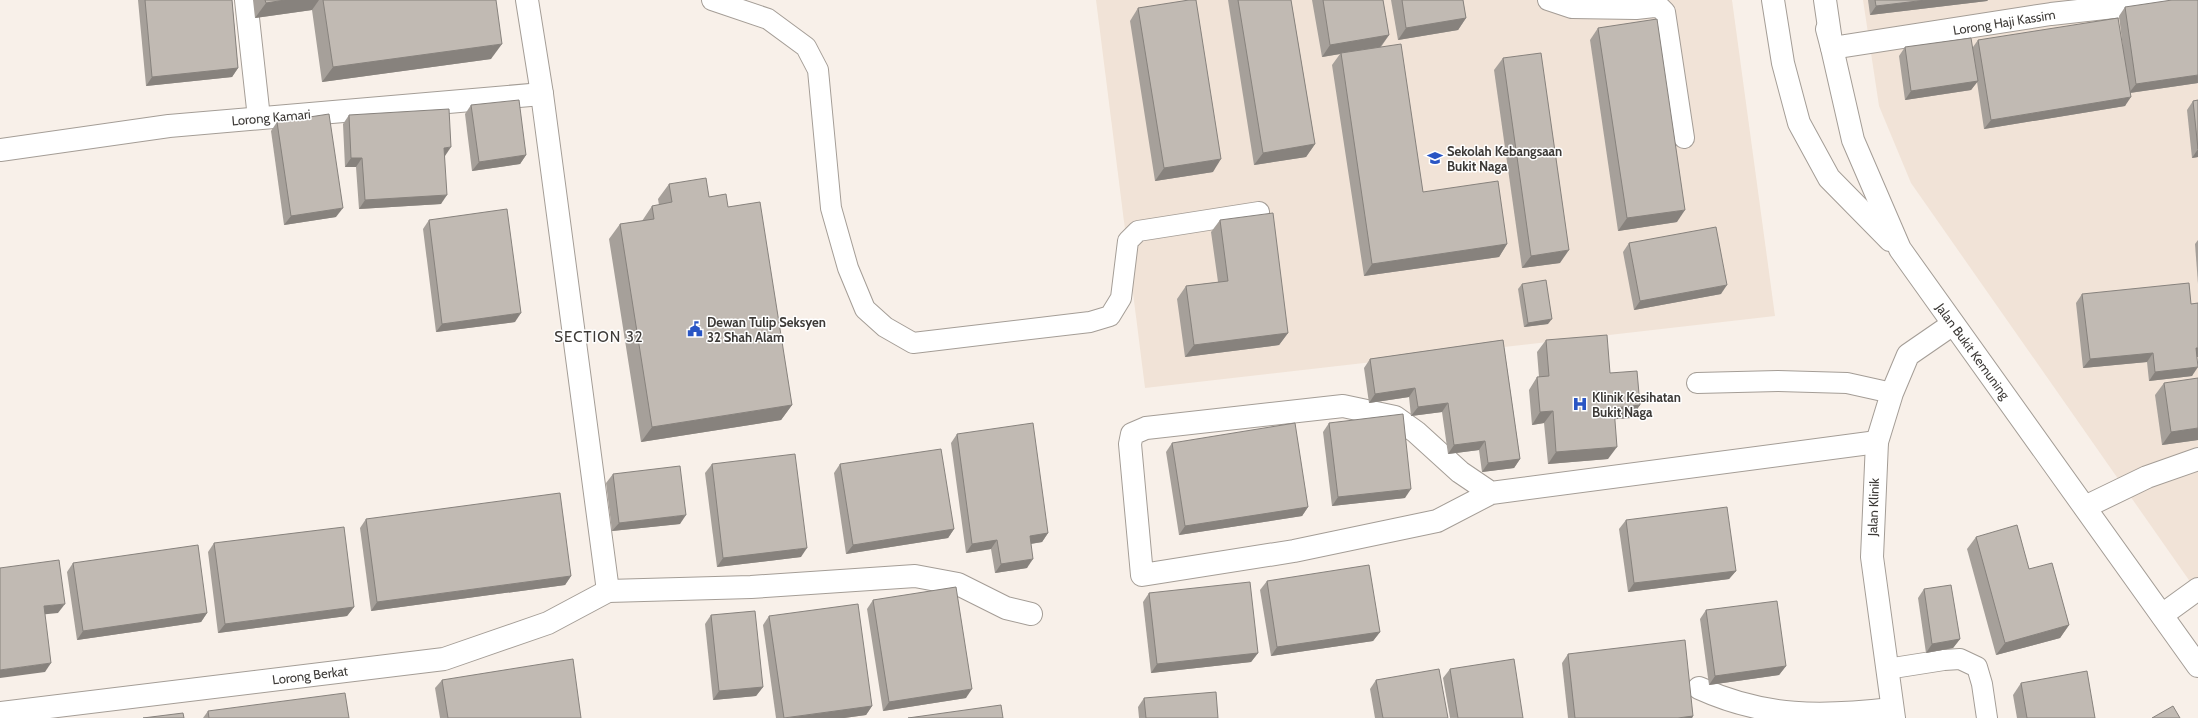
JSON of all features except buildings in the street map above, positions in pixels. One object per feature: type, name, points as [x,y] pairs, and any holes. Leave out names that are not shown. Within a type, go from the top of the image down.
[{"type":"street","points":[[246,0],[259,118]]},
{"type":"street","points":[[527,0],[542,94],[608,591],[751,587],[915,576],[958,584],[1006,608],[1031,614]]},
{"type":"street","points":[[1773,0],[1783,63],[1799,123],[1829,178],[1900,249]]},
{"type":"street","points":[[1820,0],[1832,48]]},
{"type":"street","name":"Jalan Bukit Kemuning","points":[[1825,0],[1832,48],[1853,140],[1900,249],[2198,666]]},
{"type":"street","name":"Lorong Haji Kassim","points":[[1832,48],[2051,14],[2176,0]]},
{"type":"street","name":"Lorong Kamari","points":[[0,150],[169,126],[542,94]]},
{"type":"street","name":"Jalan Klinik","points":[[1893,714],[1872,557],[1877,442],[1892,393],[1908,355],[1953,324]]},
{"type":"street","points":[[1491,492],[1460,472],[1416,432],[1395,417],[1343,406],[1146,428],[1132,434],[1130,444],[1142,575],[1294,551],[1437,521],[1491,492],[1877,442]]},
{"type":"street","points":[[2085,507],[2147,477],[2198,459]]},
{"type":"street","points":[[2162,615],[2198,589]]},
{"type":"street","name":"Lorong Berkat","points":[[0,713],[444,659],[548,623],[608,591]]},
{"type":"street","points":[[1700,688],[1726,700],[1771,710],[1805,715],[1893,714]]},
{"type":"lane","points":[[712,0],[768,19],[806,47],[818,70],[831,208],[848,268],[865,309],[885,327],[913,344],[1090,322],[1110,316],[1121,298],[1128,240],[1138,231],[1259,212]]},
{"type":"lane","points":[[1548,0],[1572,8],[1636,9],[1654,7],[1661,8],[1665,12],[1684,138]]},
{"type":"lane","points":[[1697,383],[1778,381],[1847,383],[1892,393]]},
{"type":"lane","points":[[1887,670],[1944,660],[1960,659],[1976,668],[1982,684],[1987,718]]},
{"type":"shaded area","name":"Sekolah Kebangsaan Bukit Naga","points":[[1096,0],[1732,0],[1775,316],[1145,388]]},
{"type":"shaded area","points":[[1863,0],[2198,0],[2198,593],[1911,183],[1879,106]]},
{"type":"place","name":"Sekolah Kebangsaan Bukit Naga","points":[[1435,158]]},
{"type":"place","name":"Dewan Tulip Seksyen 32 Shah Alam","points":[[695,329]]},
{"type":"place","name":"Klinik Kesihatan Bukit Naga","points":[[1580,404]]},
{"type":"district","name":"SECTION 32","points":[[599,337]]}]
